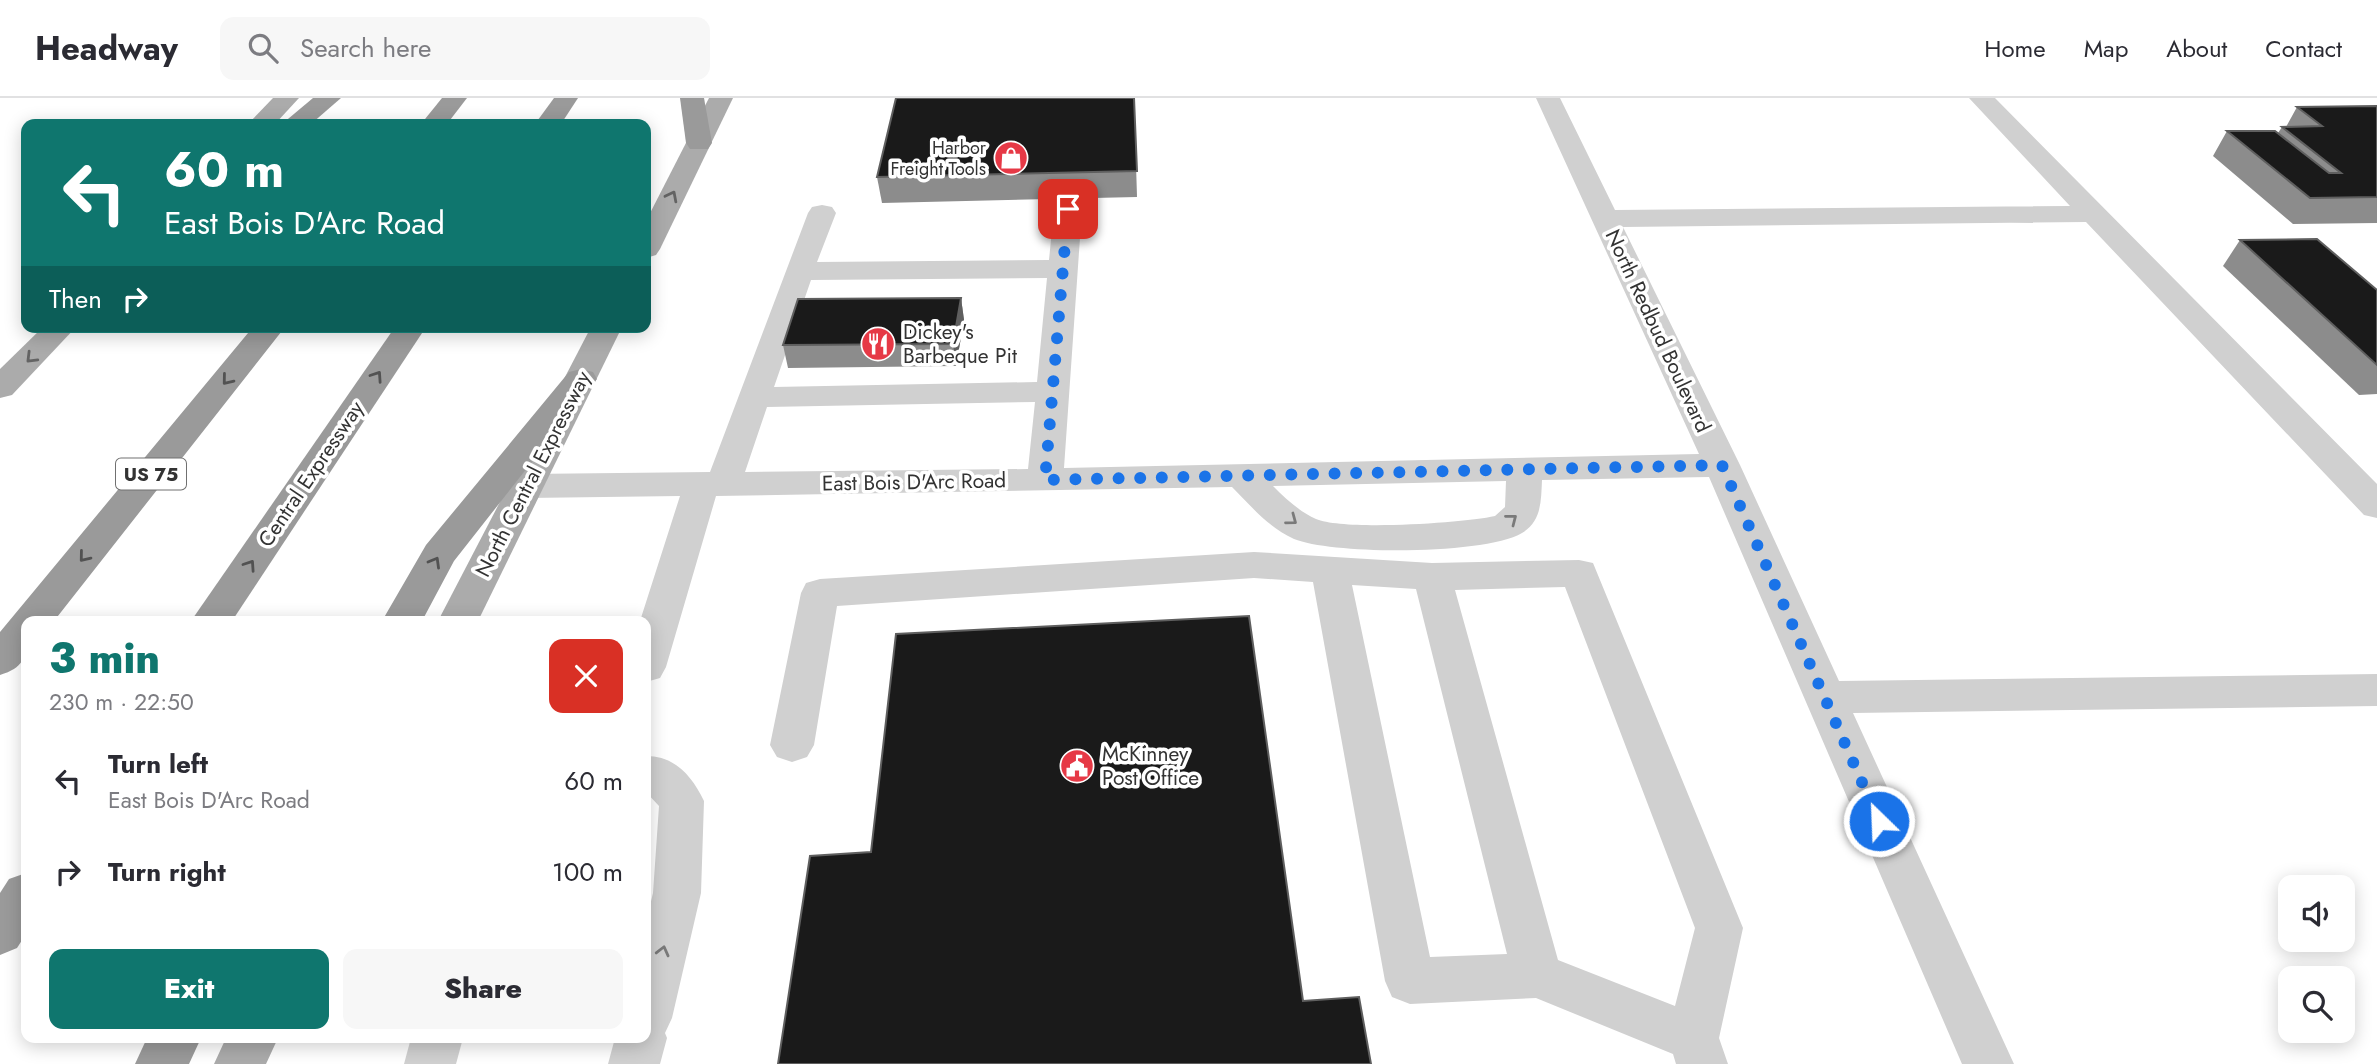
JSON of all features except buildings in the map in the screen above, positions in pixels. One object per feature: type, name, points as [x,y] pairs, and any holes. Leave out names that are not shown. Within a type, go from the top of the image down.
[{"type":"highway","points":[[302,119],[329,98]]},
{"type":"highway","points":[[438,119],[455,98]]},
{"type":"highway","points":[[551,119],[566,98]]},
{"type":"highway","points":[[692,98],[699,143]]},
{"type":"highway","name":"US 75","points":[[36,616],[265,333]]},
{"type":"highway","name":"Central Expressway","points":[[214,616],[407,333]]},
{"type":"highway","points":[[405,616],[439,554],[581,379]]},
{"type":"highway","points":[[0,660],[21,634]]},
{"type":"highway","points":[[0,933],[21,902]]},
{"type":"highway","points":[[161,1064],[172,1043]]},
{"type":"main road","points":[[266,119],[287,98]]},
{"type":"main road","points":[[651,239],[721,98]]},
{"type":"main road","points":[[0,388],[55,333]]},
{"type":"main road","name":"North Central Expressway","points":[[461,616],[604,333]]},
{"type":"main road","points":[[240,1064],[250,1043]]},
{"type":"street","name":"North Redbud Boulevard","points":[[1548,98],[1722,465],[1988,1064]]},
{"type":"street","points":[[1982,98],[2377,506]]},
{"type":"street","points":[[1045,480],[1068,209]]},
{"type":"street","points":[[651,653],[712,485],[754,397],[822,213]]},
{"type":"street","points":[[1605,219],[2094,214]]},
{"type":"street","points":[[799,271],[1063,269]]},
{"type":"street","points":[[754,397],[1052,392]]},
{"type":"street","name":"East Bois D'Arc Road","points":[[527,486],[1045,480],[1722,465]]},
{"type":"street","points":[[1240,475],[1297,525],[1316,533],[1478,533],[1509,524],[1523,509],[1524,469]]},
{"type":"street","points":[[792,745],[820,593],[1254,565],[1330,570],[1432,577],[1579,573],[1719,928],[1697,1051],[1537,975],[1410,981],[1330,570]]},
{"type":"street","points":[[1432,577],[1537,975]]},
{"type":"street","points":[[1824,697],[2377,690]]},
{"type":"street","points":[[651,774],[659,774],[682,801],[677,893],[651,998]]},
{"type":"street","points":[[430,1064],[436,1043]]},
{"type":"street","points":[[634,1064],[640,1043]]},
{"type":"place","name":"Harbor Freight Tools","points":[[1011,158]]},
{"type":"place","name":"Dickey's Barbeque Pit","points":[[878,344]]},
{"type":"place","name":"McKinney Post Office","points":[[1077,766]]},
{"type":"route","points":[[1068,209],[1045,480],[1722,465],[1879,821]]}]
